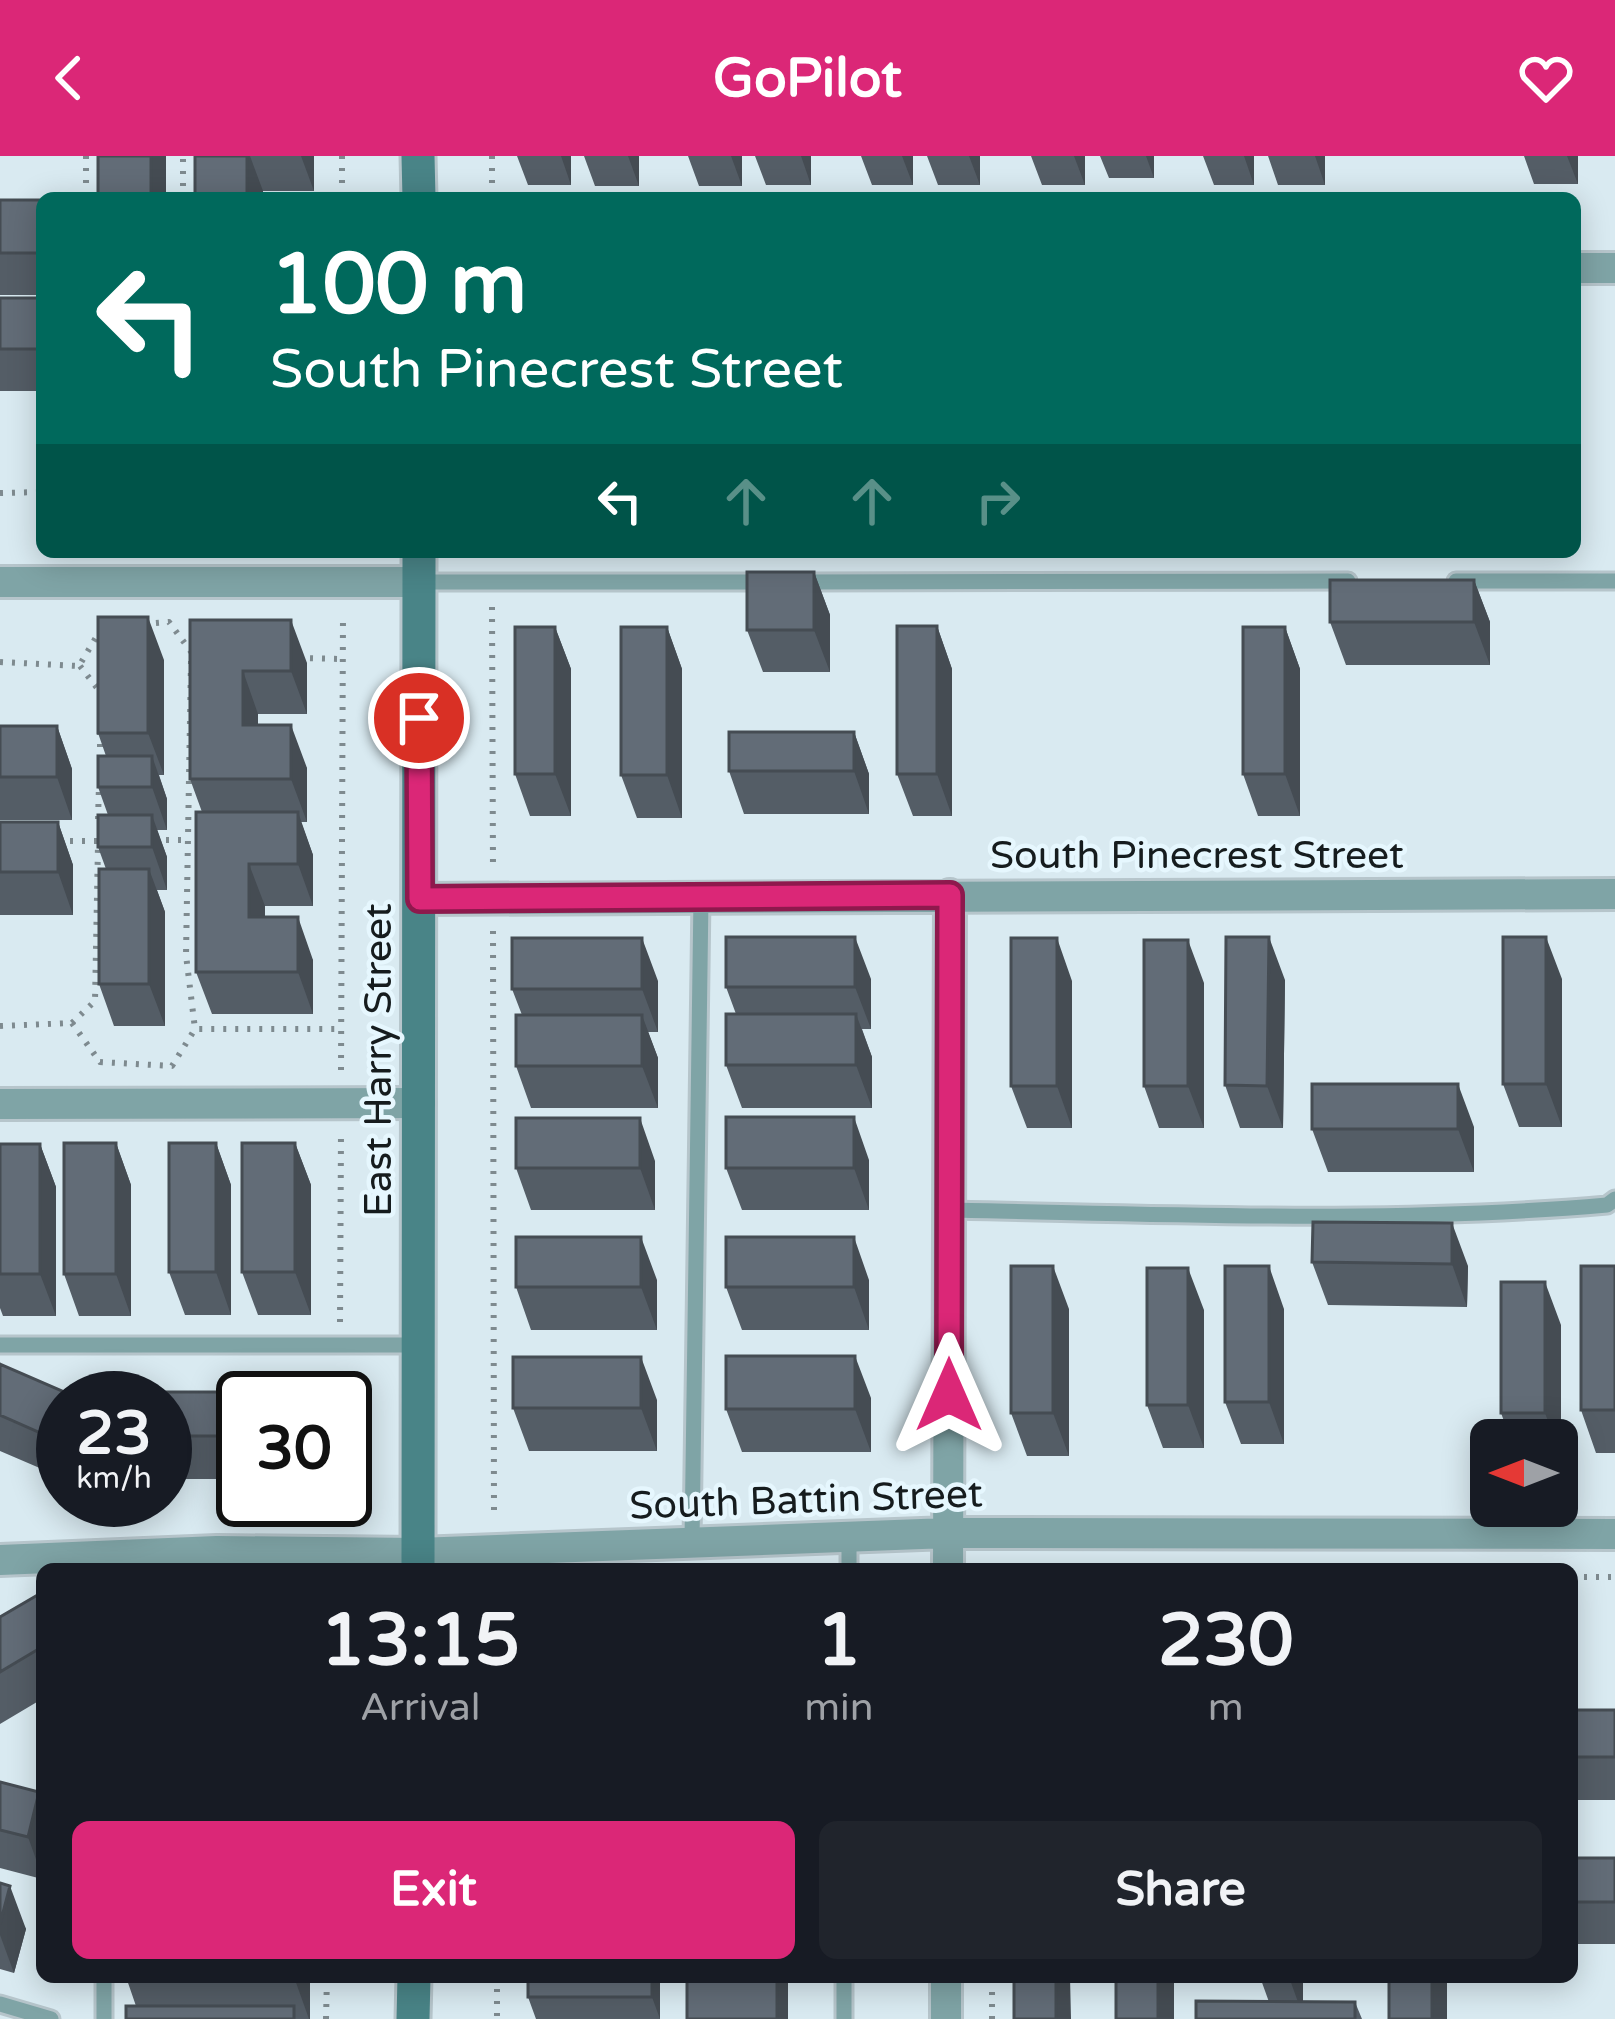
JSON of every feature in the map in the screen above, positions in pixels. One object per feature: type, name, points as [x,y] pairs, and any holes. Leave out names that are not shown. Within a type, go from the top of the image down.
[{"type":"main road","points":[[418,156],[418,192]]},
{"type":"main road","name":"East Harry Street","points":[[418,1561],[419,567]]},
{"type":"main road","points":[[413,2019],[414,1983]]},
{"type":"street","points":[[1581,268],[1615,268]]},
{"type":"street","points":[[0,582],[343,582],[419,567]]},
{"type":"street","name":"South Pinecrest Street","points":[[420,899],[1615,894]]},
{"type":"street","points":[[948,1563],[950,895]]},
{"type":"street","points":[[0,1104],[420,1103]]},
{"type":"street","name":"South Battin Street","points":[[0,1560],[119,1562],[218,1551],[418,1561],[494,1550],[593,1557],[692,1541],[948,1533],[1615,1534]]},
{"type":"street","points":[[946,1983],[946,2019]]},
{"type":"lane","points":[[419,567],[492,582],[1376,581]]},
{"type":"lane","points":[[1448,581],[1615,581]]},
{"type":"lane","points":[[692,1541],[701,897]]},
{"type":"lane","points":[[950,1210],[1250,1216],[1512,1213],[1607,1205],[1615,1199]]},
{"type":"lane","points":[[0,1345],[419,1345]]},
{"type":"lane","points":[[849,1536],[849,1563]]},
{"type":"lane","points":[[104,1983],[104,2019]]},
{"type":"lane","points":[[844,1983],[844,2019]]},
{"type":"lane","points":[[3,2004],[51,2019]]},
{"type":"path","points":[[86,156],[86,192]]},
{"type":"path","points":[[183,156],[183,192]]},
{"type":"path","points":[[342,156],[342,192]]},
{"type":"path","points":[[492,156],[492,192]]},
{"type":"path","points":[[0,494],[36,492]]},
{"type":"path","points":[[340,1371],[343,582]]},
{"type":"path","points":[[492,582],[494,1550]]},
{"type":"path","points":[[72,1023],[100,1062],[172,1066],[195,1029],[186,955],[188,676],[192,657],[169,622],[124,626]]},
{"type":"path","points":[[79,666],[101,629]]},
{"type":"path","points":[[192,657],[213,658]]},
{"type":"path","points":[[278,658],[342,659]]},
{"type":"path","points":[[0,662],[79,666],[101,690],[95,1001],[72,1023],[0,1026]]},
{"type":"path","points":[[142,841],[187,840]]},
{"type":"path","points":[[39,842],[120,841]]},
{"type":"path","points":[[195,1029],[341,1029]]},
{"type":"path","points":[[1578,1577],[1615,1577]]},
{"type":"path","points":[[326,2019],[327,1983]]},
{"type":"path","points":[[497,1983],[497,2019]]},
{"type":"path","points":[[992,1983],[992,2019]]},
{"type":"building","points":[[98,156],[151,156],[151,192],[98,192]]},
{"type":"building","points":[[195,156],[247,156],[247,192],[195,192]]},
{"type":"building","points":[[0,200],[36,200],[36,253],[0,253]]},
{"type":"building","points":[[0,298],[36,298],[36,349],[0,349]]},
{"type":"building","points":[[747,572],[814,572],[814,630],[747,630]]},
{"type":"building","points":[[1330,580],[1474,580],[1474,622],[1330,622]]},
{"type":"building","points":[[98,617],[148,617],[148,733],[98,733]]},
{"type":"building","points":[[190,620],[291,620],[291,671],[243,671],[243,725],[291,725],[291,779],[190,779]]},
{"type":"building","points":[[897,626],[937,626],[937,774],[897,774]]},
{"type":"building","points":[[515,627],[555,627],[555,774],[515,774]]},
{"type":"building","points":[[621,627],[667,627],[667,775],[621,775]]},
{"type":"building","points":[[1243,627],[1285,627],[1285,774],[1243,774]]},
{"type":"building","points":[[0,726],[57,726],[57,777],[0,777]]},
{"type":"building","points":[[729,732],[854,732],[854,771],[729,771]]},
{"type":"building","points":[[98,756],[152,756],[152,787],[98,787]]},
{"type":"building","points":[[196,812],[298,812],[298,864],[249,864],[249,917],[298,917],[298,972],[196,972]]},
{"type":"building","points":[[98,815],[152,815],[152,847],[98,847]]},
{"type":"building","points":[[0,822],[58,822],[58,872],[0,872]]},
{"type":"building","points":[[99,869],[149,869],[149,984],[99,984]]},
{"type":"building","points":[[726,937],[855,937],[855,987],[726,987]]},
{"type":"building","points":[[1226,937],[1269,937],[1267,1086],[1225,1085]]},
{"type":"building","points":[[1503,937],[1546,937],[1546,1084],[1503,1084]]},
{"type":"building","points":[[512,938],[642,938],[642,989],[512,989]]},
{"type":"building","points":[[1011,938],[1057,938],[1057,1086],[1011,1086]]},
{"type":"building","points":[[1144,940],[1188,940],[1188,1086],[1144,1086]]},
{"type":"building","points":[[726,1014],[856,1014],[856,1065],[726,1065]]},
{"type":"building","points":[[516,1015],[642,1015],[642,1066],[516,1066]]},
{"type":"building","points":[[1312,1084],[1458,1084],[1458,1129],[1312,1129]]},
{"type":"building","points":[[726,1117],[854,1117],[854,1168],[726,1168]]},
{"type":"building","points":[[516,1118],[640,1118],[640,1168],[516,1168]]},
{"type":"building","points":[[64,1143],[116,1143],[116,1274],[64,1274]]},
{"type":"building","points":[[169,1143],[216,1143],[216,1272],[169,1272]]},
{"type":"building","points":[[242,1143],[295,1143],[295,1272],[242,1272]]},
{"type":"building","points":[[0,1144],[40,1144],[40,1274],[0,1274]]},
{"type":"building","points":[[1313,1222],[1452,1223],[1452,1264],[1312,1262]]},
{"type":"building","points":[[516,1237],[641,1237],[641,1287],[516,1287]]},
{"type":"building","points":[[726,1237],[854,1237],[854,1287],[726,1287]]},
{"type":"building","points":[[1011,1266],[1053,1266],[1053,1413],[1011,1413]]},
{"type":"building","points":[[1225,1266],[1269,1266],[1269,1402],[1225,1402]]},
{"type":"building","points":[[1581,1266],[1615,1266],[1615,1410],[1581,1410]]},
{"type":"building","points":[[1147,1268],[1188,1268],[1188,1405],[1147,1405]]},
{"type":"building","points":[[1501,1282],[1545,1282],[1545,1413],[1501,1413]]},
{"type":"building","points":[[726,1356],[855,1356],[855,1409],[726,1409]]},
{"type":"building","points":[[513,1357],[641,1357],[641,1408],[513,1408]]},
{"type":"building","points":[[0,1364],[36,1380],[36,1431],[0,1415]]},
{"type":"building","points":[[192,1392],[216,1392],[216,1436],[192,1436]]},
{"type":"building","points":[[36,1596],[36,1651],[0,1672],[0,1617]]},
{"type":"building","points":[[1578,1710],[1615,1710],[1615,1757],[1578,1757]]},
{"type":"building","points":[[0,1782],[36,1791],[28,1837],[0,1830]]},
{"type":"building","points":[[1578,1858],[1615,1858],[1615,1902],[1578,1902]]},
{"type":"building","points":[[0,1883],[10,1886],[0,1924]]},
{"type":"building","points":[[528,1983],[652,1983],[652,1997],[528,1997]]},
{"type":"building","points":[[687,1983],[777,1983],[777,2019],[687,2019]]},
{"type":"building","points":[[1014,1983],[1056,1983],[1056,2019],[1014,2019]]},
{"type":"building","points":[[1116,1983],[1158,1983],[1158,2019],[1116,2019]]},
{"type":"building","points":[[1389,1983],[1432,1983],[1432,2019],[1389,2019]]},
{"type":"building","points":[[1196,2001],[1355,2002],[1355,2019],[1196,2019]]},
{"type":"building","points":[[126,2006],[294,2006],[294,2019],[126,2019]]},
{"type":"route","points":[[419,718],[420,899],[950,895],[949,1395]]}]
